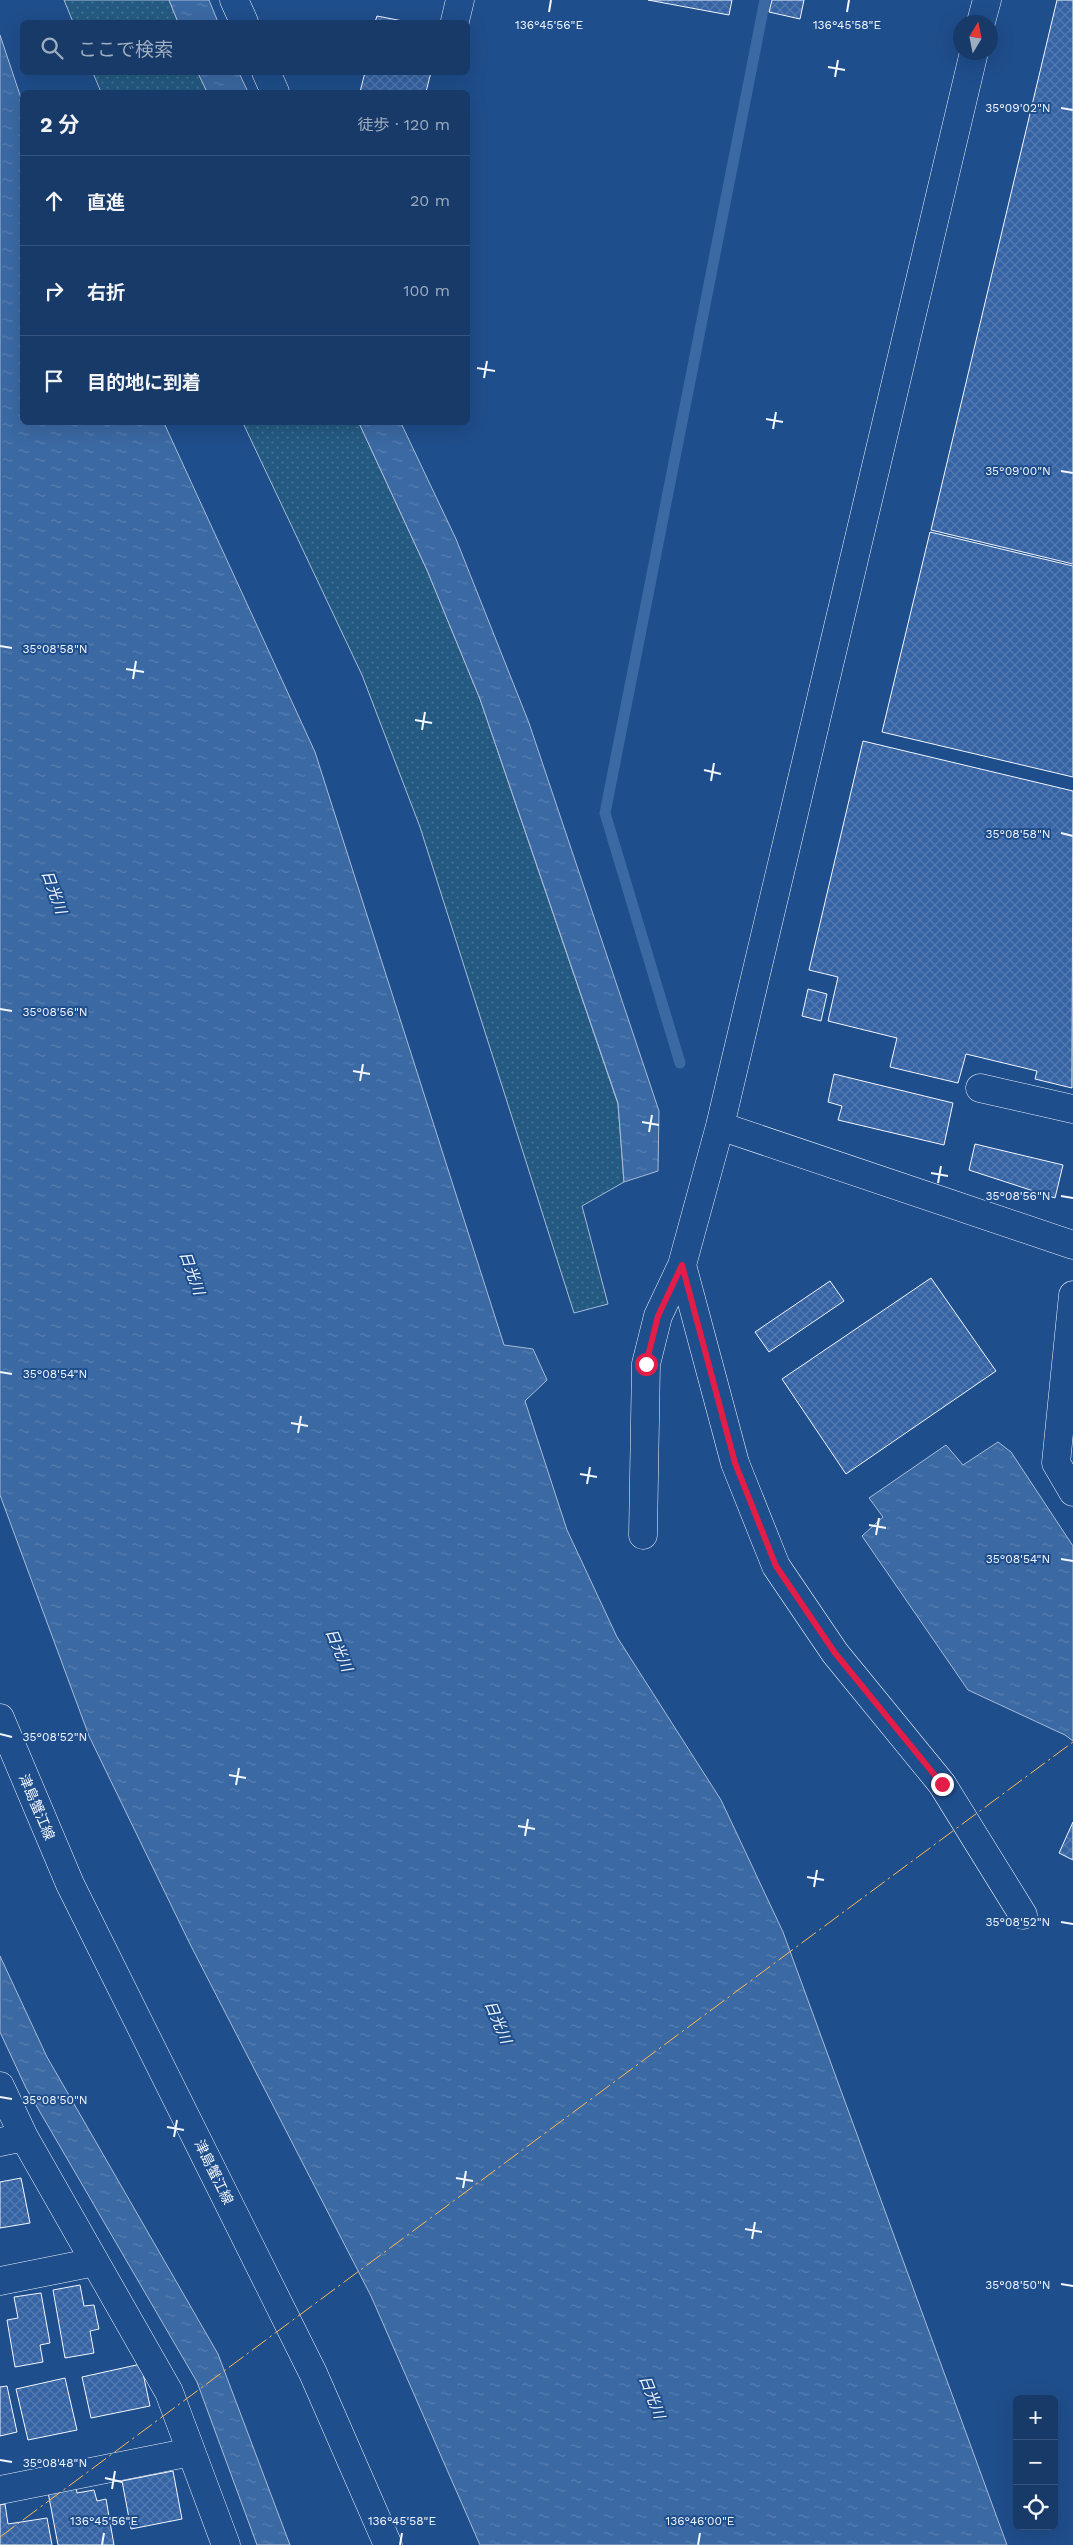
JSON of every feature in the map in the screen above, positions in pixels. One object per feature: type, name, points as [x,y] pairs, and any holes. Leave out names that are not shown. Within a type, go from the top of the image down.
[{"type":"street","points":[[234,0],[243,20]]},
{"type":"street","points":[[983,15],[987,0]]},
{"type":"street","points":[[643,1535],[646,1364],[658,1316],[682,1265],[720,1126],[972,60]]},
{"type":"street","points":[[267,75],[274,90]]},
{"type":"street","points":[[980,1088],[1073,1109]]},
{"type":"street","points":[[720,1126],[1073,1245]]},
{"type":"street","points":[[682,1265],[735,1463],[776,1566],[835,1653],[942,1784],[1023,1916]]},
{"type":"street","points":[[1073,1295],[1056,1464],[1073,1492]]},
{"type":"street","name":"津島蟹江線","points":[[0,1718],[70,1884],[313,2373],[388,2545]]},
{"type":"street","points":[[0,2086],[12,2140],[95,2262],[169,2392],[226,2545]]},
{"type":"street","points":[[0,2281],[95,2262]]},
{"type":"street","points":[[0,2490],[191,2452]]},
{"type":"shaded area","points":[[64,0],[169,0],[177,20],[72,20]]},
{"type":"shaded area","points":[[94,75],[199,75],[206,90],[100,90]]},
{"type":"shaded area","points":[[244,425],[360,425],[427,570],[480,699],[618,1104],[624,1182],[582,1206],[608,1304],[574,1313],[420,827],[362,675]]},
{"type":"water","points":[[169,0],[209,0],[217,20],[177,20]]},
{"type":"water","name":"日光川","points":[[0,35],[20,95],[20,425],[165,425],[315,752],[504,1345],[533,1349],[547,1380],[525,1401],[567,1530],[617,1637],[721,1800],[783,1932],[1007,2545],[480,2545],[371,2296],[190,1944],[89,1736],[0,1495]]},
{"type":"water","points":[[199,75],[240,75],[247,90],[206,90]]},
{"type":"water","points":[[360,425],[402,425],[456,539],[529,723],[659,1111],[658,1171],[624,1182],[618,1103],[480,699],[427,570]]},
{"type":"water","points":[[998,1442],[1011,1452],[1073,1546],[1073,1741],[1065,1735],[968,1690],[862,1536],[883,1517],[869,1498],[946,1445],[963,1465]]},
{"type":"water","points":[[0,1956],[47,2057],[218,2354],[290,2545],[257,2545],[197,2382],[26,2088],[0,2032]]},
{"type":"building","points":[[648,0],[732,0],[729,15]]},
{"type":"building","points":[[772,0],[804,0],[800,19],[769,12]]},
{"type":"building","points":[[1057,0],[1073,0],[1073,564],[931,530]]},
{"type":"building","points":[[377,16],[398,20],[376,20]]},
{"type":"building","points":[[364,75],[430,75],[426,90],[360,90]]},
{"type":"building","points":[[930,532],[1073,566],[1073,777],[882,732]]},
{"type":"building","points":[[863,741],[1073,791],[1072,1088],[1035,1079],[1037,1071],[966,1054],[958,1083],[890,1067],[897,1038],[828,1021],[838,977],[809,970]]},
{"type":"building","points":[[808,989],[827,994],[821,1021],[802,1016]]},
{"type":"building","points":[[834,1074],[953,1103],[944,1145],[838,1120],[842,1106],[828,1102]]},
{"type":"building","points":[[975,1144],[1063,1165],[1055,1198],[969,1170]]},
{"type":"building","points":[[931,1278],[996,1371],[846,1474],[782,1379]]},
{"type":"building","points":[[830,1281],[844,1301],[769,1352],[755,1332]]},
{"type":"building","points":[[1073,1822],[1073,1860],[1059,1853]]},
{"type":"building","points":[[21,2178],[30,2223],[0,2228],[0,2182]]},
{"type":"building","points":[[80,2285],[84,2306],[94,2305],[99,2329],[90,2331],[94,2353],[65,2358],[53,2290]]},
{"type":"building","points":[[41,2293],[50,2343],[40,2345],[43,2362],[15,2367],[7,2320],[18,2318],[14,2297]]},
{"type":"building","points":[[141,2364],[150,2406],[91,2418],[82,2377]]},
{"type":"building","points":[[65,2378],[77,2430],[28,2440],[16,2389]]},
{"type":"building","points":[[7,2386],[17,2432],[0,2436],[0,2387]]},
{"type":"building","points":[[173,2471],[182,2519],[131,2529],[122,2481]]},
{"type":"building","points":[[76,2487],[77,2493],[94,2490],[97,2501],[106,2499],[114,2545],[58,2545],[48,2492]]},
{"type":"building","points":[[5,2504],[8,2524],[47,2518],[52,2545],[0,2545],[0,2505]]},
{"type":"waterway","points":[[680,1063],[605,813],[765,0]]},
{"type":"power","points":[[0,2537],[1073,1742]]},
{"type":"route","points":[[646,1364],[658,1316],[682,1265],[735,1463],[776,1566],[835,1653],[942,1784]]}]
